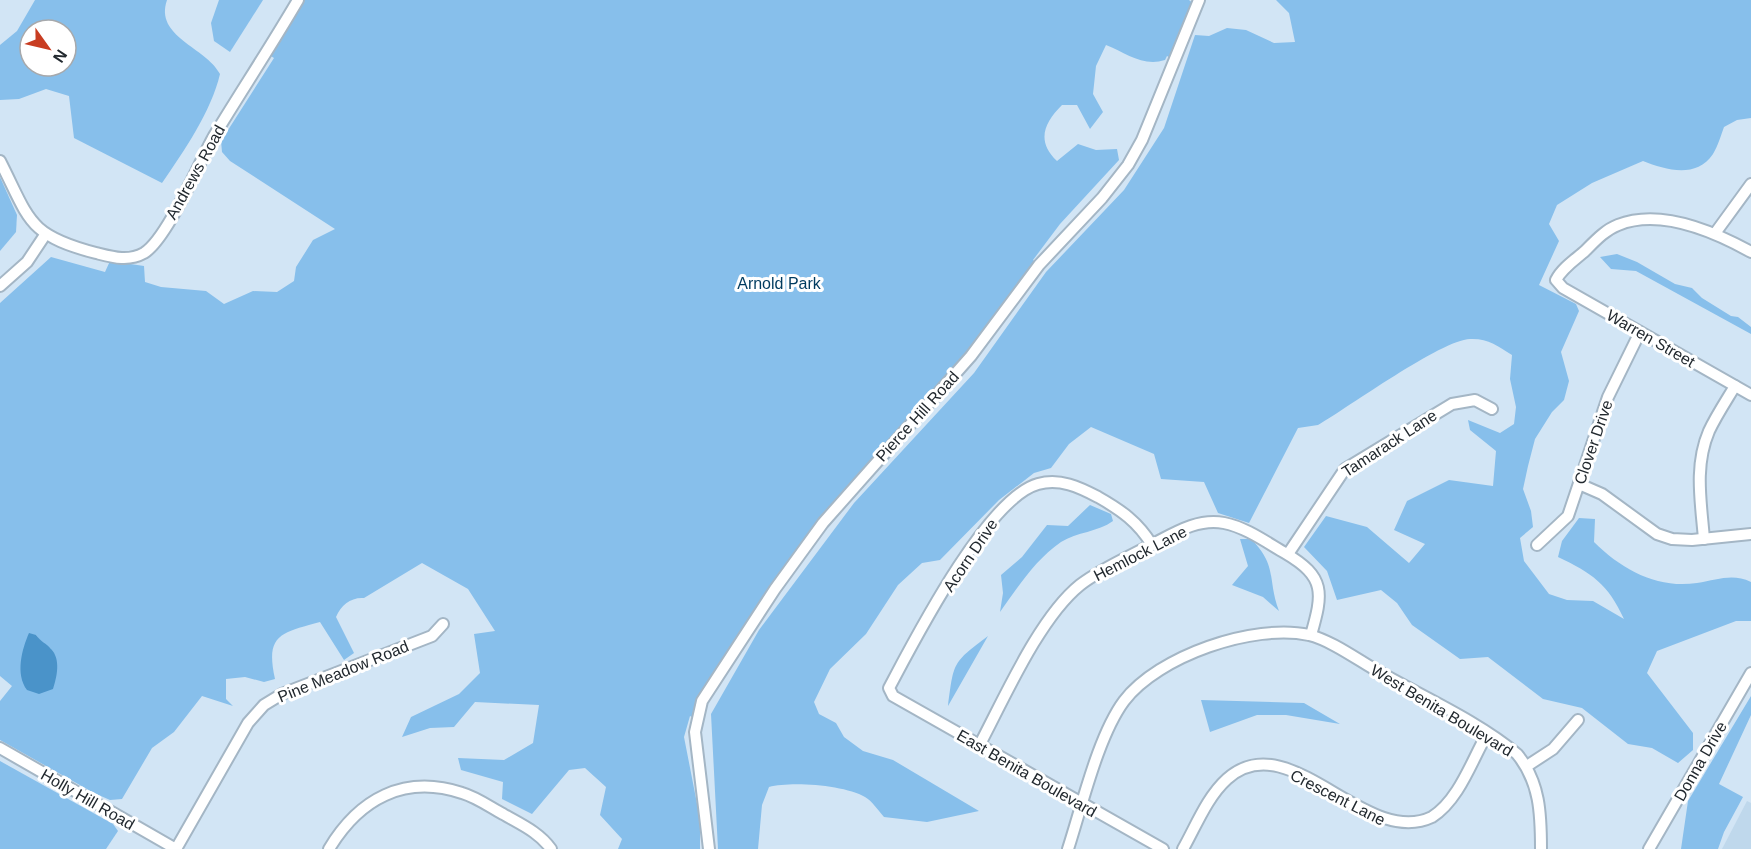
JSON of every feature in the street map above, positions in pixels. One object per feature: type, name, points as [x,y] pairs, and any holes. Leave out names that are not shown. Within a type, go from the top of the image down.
[{"type":"street","name":"Andrews Road","points":[[45,234],[62,244],[118,259],[143,254],[154,244],[214,137],[298,0]]},
{"type":"street","name":"Pierce Hill Road","points":[[709,849],[695,732],[702,701],[768,599],[823,523],[971,356],[1039,265],[1102,198],[1128,165],[1142,140],[1199,0]]},
{"type":"street","points":[[0,161],[30,220],[45,234],[27,262],[0,286]]},
{"type":"street","points":[[1751,183],[1716,232],[1751,252]]},
{"type":"street","name":"Warren Street","points":[[1716,232],[1651,219],[1634,220],[1617,225],[1604,233],[1557,277],[1556,283],[1751,395]]},
{"type":"street","name":"Clover Drive","points":[[1538,545],[1568,516],[1608,397],[1640,332]]},
{"type":"street","points":[[1704,539],[1699,474],[1702,451],[1709,430],[1735,386]]},
{"type":"street","name":"Tamarack Lane","points":[[1288,554],[1345,469],[1452,404],[1475,400],[1492,409]]},
{"type":"street","name":"Acorn Drive","points":[[893,696],[889,688],[964,558],[993,519],[1028,488],[1054,482],[1080,487],[1132,518],[1152,545]]},
{"type":"street","points":[[1579,484],[1613,500],[1657,534],[1672,539],[1704,539],[1751,534]]},
{"type":"street","name":"Hemlock Lane","points":[[979,746],[1053,615],[1079,586],[1185,528],[1212,522],[1225,523],[1249,532],[1307,567],[1317,583],[1318,608],[1311,636]]},
{"type":"street","name":"Pine Meadow Road","points":[[176,849],[248,723],[264,705],[282,694],[432,636],[443,624]]},
{"type":"street","points":[[1068,849],[1112,721],[1127,698],[1149,676],[1191,652],[1221,644],[1269,634],[1292,632],[1311,636]]},
{"type":"street","name":"West Benita Boulevard","points":[[1311,636],[1507,745],[1527,766],[1537,787],[1541,849]]},
{"type":"street","name":"Donna Drive","points":[[1650,849],[1751,673]]},
{"type":"street","name":"East Benita Boulevard","points":[[893,696],[1163,849]]},
{"type":"street","points":[[1527,766],[1553,749],[1578,720]]},
{"type":"street","name":"Crescent Lane","points":[[1183,849],[1216,791],[1227,778],[1248,769],[1282,769],[1387,824],[1422,822],[1446,804],[1487,734]]},
{"type":"street","name":"Holly Hill Road","points":[[0,748],[176,849]]},
{"type":"street","points":[[329,849],[349,822],[375,799],[395,791],[426,786],[464,794],[539,835],[551,849]]},
{"type":"shaded area","points":[[29,633],[36,635],[49,647],[57,663],[53,689],[39,694],[27,690],[21,677],[22,654]]},
{"type":"shaded area","points":[[1747,801],[1751,803],[1751,849],[1722,849]]},
{"type":"green space","points":[[35,0],[167,0],[165,13],[174,33],[204,56],[220,74],[203,117],[162,183],[74,138],[69,96],[46,89],[19,99],[0,100],[0,45],[18,29],[18,78],[78,78],[78,18],[25,18]]},
{"type":"green space","points":[[219,0],[263,0],[230,52],[214,41],[211,23]]},
{"type":"green space","name":"Arnold Park","points":[[298,0],[1189,0],[1196,6],[1174,60],[1167,56],[1165,60],[1149,62],[1106,45],[1096,66],[1093,94],[1103,112],[1090,129],[1077,105],[1062,105],[1051,119],[1045,132],[1046,146],[1057,161],[1078,144],[1096,150],[1117,149],[1119,160],[1060,224],[1033,260],[1039,265],[971,356],[823,523],[696,719],[690,716],[684,737],[700,819],[700,849],[618,849],[622,839],[600,815],[606,787],[585,768],[569,770],[532,814],[502,799],[503,782],[461,770],[458,758],[504,760],[533,743],[539,705],[475,702],[454,727],[430,728],[402,737],[411,717],[459,694],[480,673],[474,634],[495,631],[468,589],[422,563],[364,598],[351,600],[341,609],[336,617],[354,653],[344,660],[320,622],[295,629],[279,638],[272,653],[275,679],[264,682],[245,677],[226,679],[226,699],[233,706],[202,696],[174,732],[152,748],[122,799],[110,800],[94,793],[0,740],[0,701],[12,686],[0,676],[0,303],[51,257],[105,272],[110,261],[144,266],[145,282],[161,287],[206,291],[224,304],[253,291],[277,292],[294,281],[296,267],[313,240],[335,229],[230,161],[222,152],[221,141],[274,58],[266,53]],"holes":[[[36,635],[51,649],[27,690]]]},
{"type":"green space","points":[[1276,0],[1751,0],[1751,118],[1737,120],[1724,127],[1713,154],[1698,167],[1680,170],[1643,161],[1592,183],[1557,205],[1549,224],[1559,241],[1539,285],[1576,304],[1579,311],[1561,352],[1569,381],[1564,400],[1552,412],[1535,439],[1523,489],[1531,511],[1533,527],[1520,538],[1524,561],[1549,594],[1567,600],[1593,601],[1624,619],[1612,597],[1598,581],[1590,574],[1558,557],[1562,541],[1579,518],[1595,519],[1594,542],[1616,561],[1641,575],[1668,583],[1683,584],[1731,578],[1751,582],[1751,621],[1736,621],[1657,651],[1647,673],[1693,733],[1693,750],[1678,763],[1652,748],[1628,744],[1582,708],[1543,699],[1488,657],[1460,659],[1412,625],[1397,603],[1381,590],[1337,600],[1327,571],[1304,547],[1326,516],[1367,527],[1409,563],[1425,544],[1394,530],[1407,501],[1449,480],[1493,486],[1496,451],[1470,430],[1468,420],[1500,433],[1514,424],[1516,407],[1510,379],[1512,355],[1487,341],[1470,339],[1438,350],[1318,425],[1298,428],[1249,523],[1218,513],[1204,482],[1161,479],[1154,454],[1091,427],[1069,444],[1051,468],[1034,473],[999,500],[940,560],[922,563],[898,585],[866,634],[830,669],[814,702],[819,714],[836,723],[844,737],[863,751],[893,760],[979,811],[927,822],[884,817],[870,801],[856,793],[818,785],[779,785],[769,787],[762,805],[758,849],[718,849],[711,714],[759,630],[854,503],[974,373],[1046,272],[1124,190],[1164,128],[1195,35],[1209,36],[1227,28],[1246,30],[1274,43],[1295,42],[1289,13]]},
{"type":"green space","points":[[0,177],[17,215],[16,232],[0,251]]},
{"type":"green space","points":[[1617,254],[1637,262],[1675,284],[1692,288],[1702,298],[1731,316],[1738,317],[1751,327],[1751,334],[1636,271],[1611,269],[1600,257]]},
{"type":"green space","points":[[1090,505],[1111,514],[1113,521],[1101,528],[1067,539],[1052,549],[1028,574],[1000,612],[1003,593],[1001,575],[1022,557],[1047,525],[1068,526]]},
{"type":"green space","points":[[1240,539],[1251,539],[1265,557],[1269,565],[1279,611],[1263,597],[1232,585],[1248,566]]},
{"type":"green space","points":[[988,636],[948,706],[954,672],[961,658]]},
{"type":"green space","points":[[1751,696],[1751,715],[1719,784],[1743,797],[1724,832],[1718,849],[1681,849],[1688,801]]},
{"type":"green space","points":[[1201,700],[1304,703],[1340,724],[1286,715],[1257,715],[1210,732]]},
{"type":"green space","points":[[0,761],[113,824],[118,831],[106,849],[0,849]]}]
